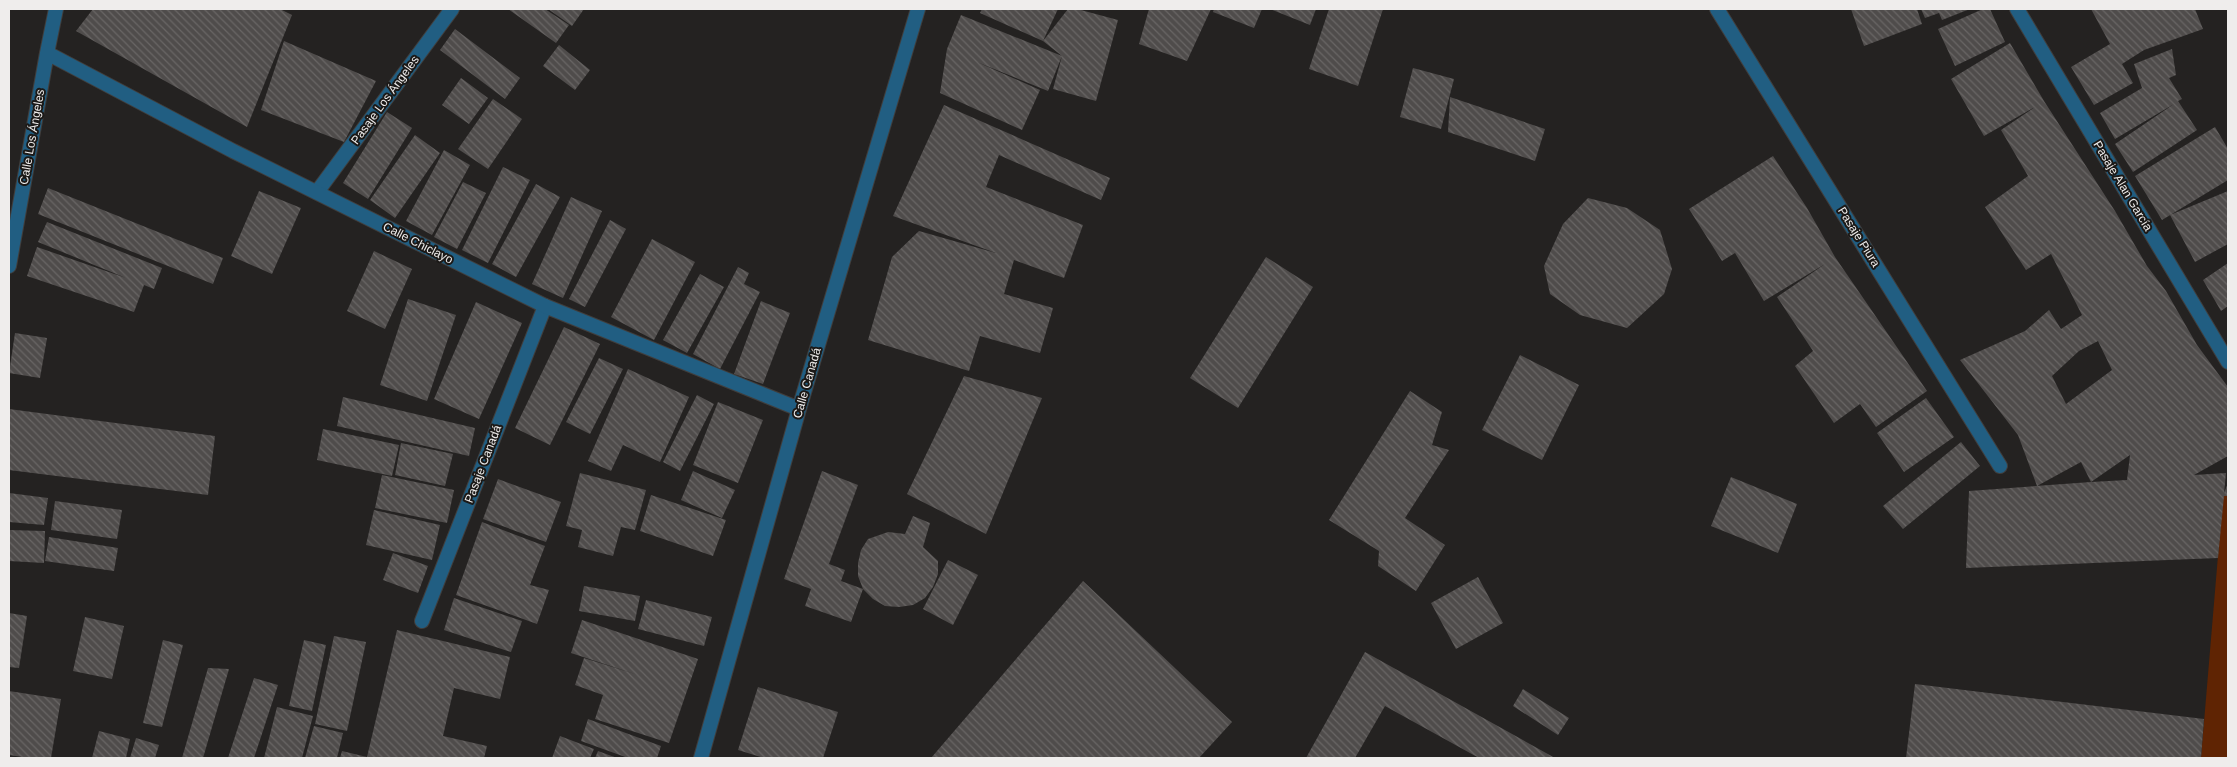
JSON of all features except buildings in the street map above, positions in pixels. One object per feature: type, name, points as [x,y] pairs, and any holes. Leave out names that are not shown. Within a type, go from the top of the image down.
[{"type":"street","name":"Calle Los Ángeles","points":[[9,266],[56,9]]},
{"type":"street","name":"Pasaje Los Ángeles","points":[[317,192],[452,9]]},
{"type":"street","name":"Calle Canadá","points":[[702,758],[800,409],[918,9]]},
{"type":"street","name":"Pasaje Piura","points":[[1717,9],[2000,466]]},
{"type":"street","name":"Pasaje Alan García","points":[[2018,9],[2228,362]]},
{"type":"street","name":"Calle Chiclayo","points":[[47,53],[233,151],[545,306],[800,409]]},
{"type":"street","name":"Pasaje Canadá","points":[[422,621],[545,306]]},
{"type":"shaded area","points":[[2223,496],[2228,496],[2228,758],[2201,758]]}]
